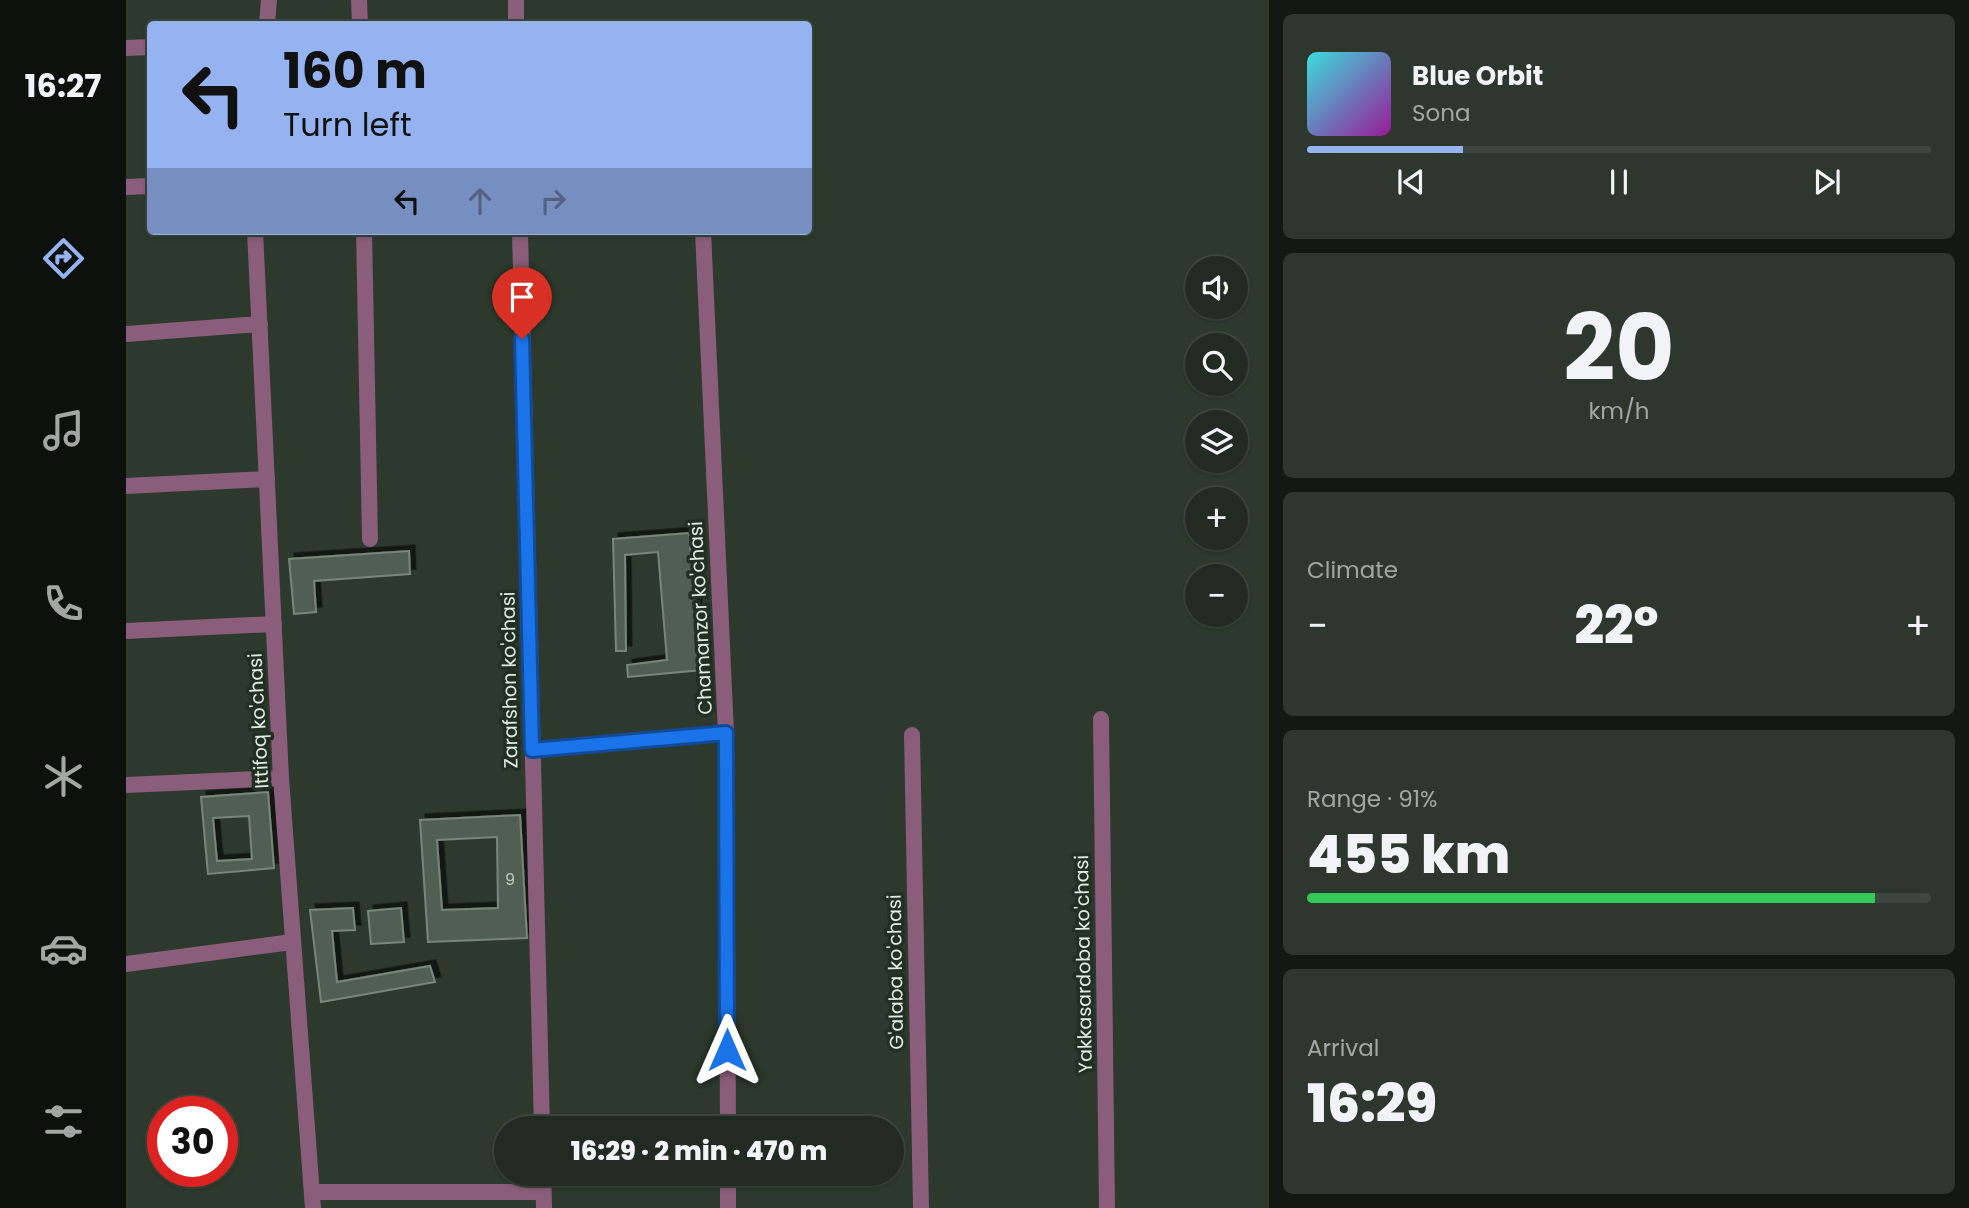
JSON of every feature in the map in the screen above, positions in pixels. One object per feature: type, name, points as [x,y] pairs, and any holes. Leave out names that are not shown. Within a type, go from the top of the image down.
[{"type":"street","points":[[267,21],[269,0]]},
{"type":"street","points":[[359,0],[360,21]]},
{"type":"street","points":[[516,0],[516,21]]},
{"type":"street","points":[[126,48],[147,47]]},
{"type":"street","points":[[126,187],[147,186]]},
{"type":"street","name":"Ittifoq ko'chasi","points":[[255,235],[281,778],[313,1200]]},
{"type":"street","points":[[364,235],[370,539]]},
{"type":"street","name":"Zarafshon ko'chasi","points":[[520,235],[542,1116]]},
{"type":"street","name":"Chamanzor ko'chasi","points":[[703,235],[726,733],[728,1116]]},
{"type":"street","points":[[126,334],[260,324]]},
{"type":"street","points":[[126,486],[267,479]]},
{"type":"street","points":[[126,631],[274,624]]},
{"type":"street","name":"Yakkasardoba ko'chasi","points":[[1101,719],[1107,1208]]},
{"type":"street","points":[[532,750],[726,733]]},
{"type":"street","name":"G'alaba ko'chasi","points":[[912,735],[921,1208]]},
{"type":"street","points":[[126,785],[281,778]]},
{"type":"street","points":[[126,964],[292,942]]},
{"type":"street","points":[[728,1186],[728,1208]]},
{"type":"street","points":[[313,1200],[544,1200]]},
{"type":"building","points":[[689,533],[702,670],[628,677],[627,665],[667,660],[658,552],[625,555],[626,651],[616,651],[613,539]]},
{"type":"building","points":[[409,551],[410,574],[314,581],[316,612],[294,614],[289,559]]},
{"type":"building","points":[[268,792],[274,868],[208,874],[201,797]],"holes":[[[249,816],[252,859],[217,861],[213,818]]]},
{"type":"building","points":[[520,815],[527,938],[428,942],[420,820]],"holes":[[[497,837],[498,908],[442,910],[437,840]]]},
{"type":"building","points":[[353,908],[355,930],[332,931],[337,982],[430,966],[435,982],[321,1002],[310,910]]},
{"type":"building","points":[[401,908],[404,942],[371,944],[368,911]]},
{"type":"route","points":[[522,339],[532,750],[726,733],[727,1050]]}]
